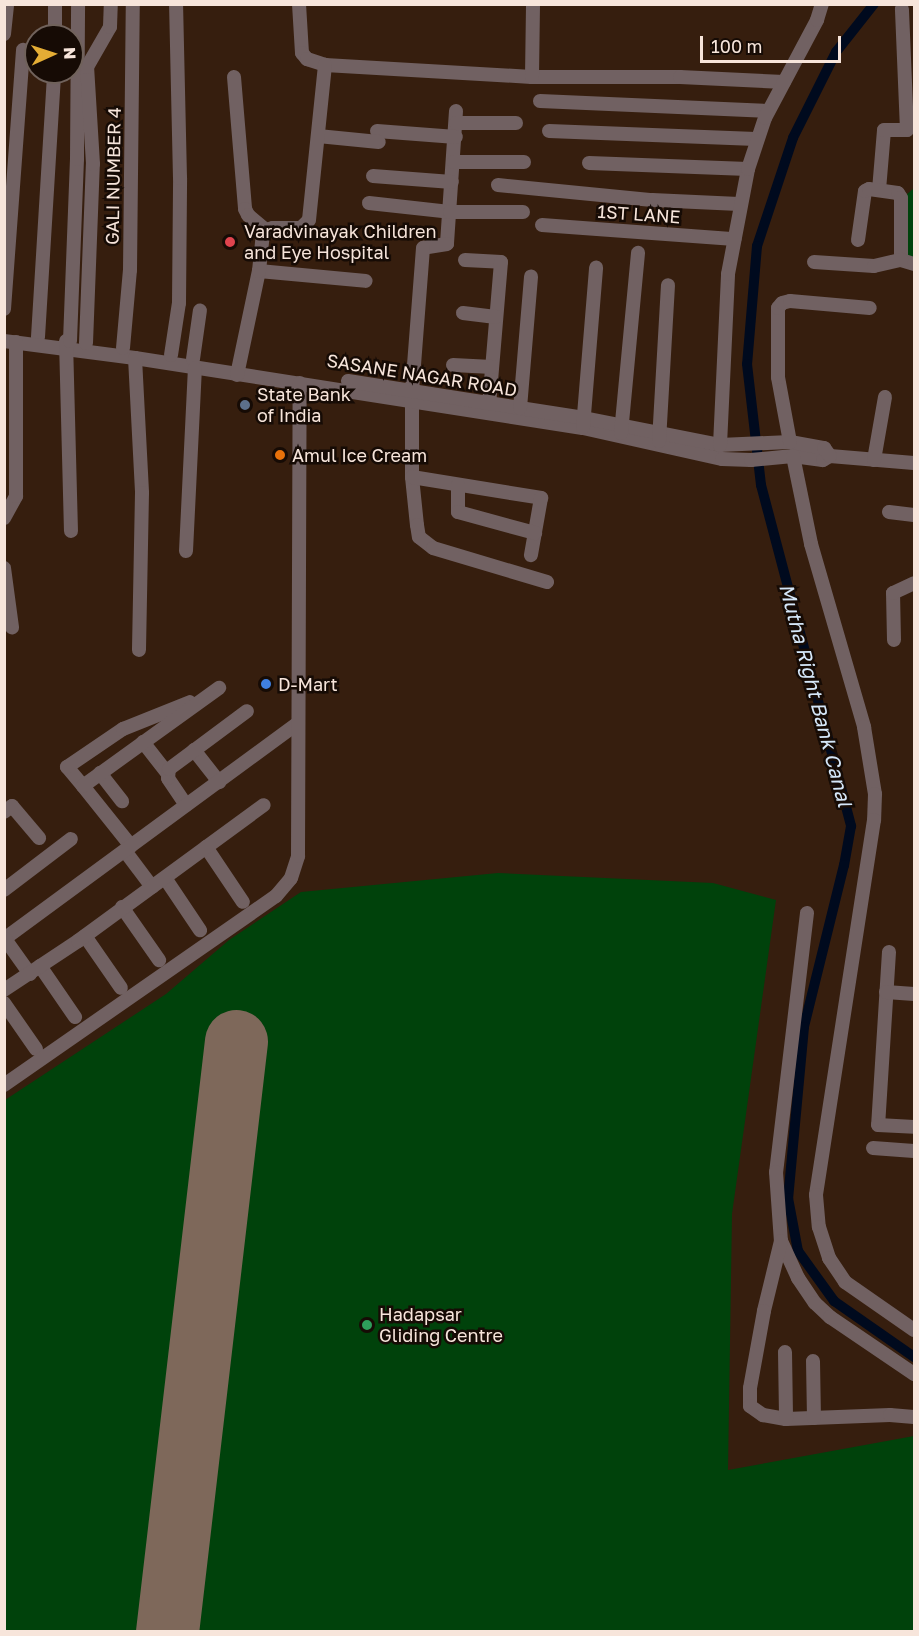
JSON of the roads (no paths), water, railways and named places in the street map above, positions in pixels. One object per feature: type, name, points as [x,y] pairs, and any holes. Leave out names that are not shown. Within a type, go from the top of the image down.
[{"type":"street","points":[[4,34],[6,4]]},
{"type":"street","points":[[55,4],[55,24]]},
{"type":"street","points":[[71,531],[67,343],[76,181],[78,4]]},
{"type":"street","points":[[86,343],[93,164],[87,67],[110,27],[111,4]]},
{"type":"street","name":"GALI NUMBER 4","points":[[123,348],[130,270],[133,4]]},
{"type":"street","points":[[171,355],[179,292],[180,178],[176,4]]},
{"type":"street","points":[[298,4],[302,53],[307,59],[325,64],[532,77],[681,77],[784,82]]},
{"type":"street","points":[[532,77],[533,4]]},
{"type":"street","points":[[720,445],[726,310],[739,204],[747,169],[768,111],[817,20],[822,4]]},
{"type":"street","points":[[879,190],[884,130],[907,130],[902,9]]},
{"type":"street","points":[[4,309],[23,50]]},
{"type":"street","points":[[234,77],[244,209],[266,230],[301,228],[309,220],[325,64]]},
{"type":"street","points":[[38,337],[53,84]]},
{"type":"street","points":[[540,101],[768,111]]},
{"type":"street","points":[[318,136],[378,137],[456,124],[516,123]]},
{"type":"street","points":[[456,124],[447,243],[423,248],[412,396],[412,477],[419,537],[425,543],[547,582]]},
{"type":"street","points":[[549,131],[756,140]]},
{"type":"street","points":[[454,162],[524,162]]},
{"type":"street","points":[[589,163],[747,169]]},
{"type":"street","points":[[373,176],[452,182]]},
{"type":"street","points":[[498,185],[652,200],[739,204]]},
{"type":"street","points":[[814,262],[874,266],[908,262],[900,196],[879,190],[866,191],[858,240]]},
{"type":"street","points":[[369,203],[450,212],[523,212]]},
{"type":"street","name":"1ST LANE","points":[[542,225],[734,239]]},
{"type":"street","points":[[238,370],[259,271],[263,235],[266,230]]},
{"type":"street","points":[[622,430],[638,253]]},
{"type":"street","points":[[465,260],[501,262],[489,404]]},
{"type":"street","points":[[584,423],[596,268]]},
{"type":"street","points":[[259,271],[366,281]]},
{"type":"street","points":[[520,408],[531,276]]},
{"type":"street","points":[[659,439],[668,285]]},
{"type":"street","points":[[870,308],[790,301],[782,303],[778,308],[778,377],[811,544],[864,727],[875,794],[874,820],[816,1195],[819,1227],[829,1258],[845,1281],[915,1330]]},
{"type":"street","points":[[186,551],[194,363],[200,310]]},
{"type":"street","points":[[463,313],[496,317]]},
{"type":"street","name":"SASANE NAGAR ROAD","points":[[4,333],[38,337],[135,358],[194,363],[584,423],[659,439],[722,459],[751,460],[778,456],[791,449]]},
{"type":"street","points":[[4,518],[16,496],[10,342]]},
{"type":"street","name":"SASANE NAGAR ROAD","points":[[10,342],[86,343],[171,355],[194,363]]},
{"type":"street","points":[[135,358],[142,504],[140,650]]},
{"type":"street","points":[[453,365],[492,367]]},
{"type":"street","name":"SASANE NAGAR ROAD","points":[[238,370],[300,383],[520,408],[584,423]]},
{"type":"street","points":[[4,1085],[276,896],[291,878],[298,856],[300,383]]},
{"type":"street","points":[[874,460],[885,397]]},
{"type":"street","name":"SASANE NAGAR ROAD","points":[[659,439],[747,446],[774,442],[823,460],[830,456],[915,463]]},
{"type":"street","points":[[412,477],[541,498],[531,555]]},
{"type":"street","points":[[458,485],[458,512],[535,533]]},
{"type":"street","points":[[889,512],[915,515]]},
{"type":"street","points":[[4,568],[12,627]]},
{"type":"street","points":[[894,640],[893,593],[915,583]]},
{"type":"street","points":[[83,786],[219,688]]},
{"type":"street","points":[[152,887],[128,848],[67,767],[123,729],[204,698]]},
{"type":"street","points":[[167,773],[247,711]]},
{"type":"street","points":[[75,1017],[5,939],[297,724]]},
{"type":"street","points":[[143,742],[167,773],[186,805]]},
{"type":"street","points":[[194,750],[219,782]]},
{"type":"street","points":[[100,773],[122,801]]},
{"type":"street","points":[[4,990],[85,936],[264,805]]},
{"type":"street","points":[[4,812],[12,806],[39,838]]},
{"type":"street","points":[[4,890],[71,839]]},
{"type":"street","points":[[206,847],[243,902]]},
{"type":"street","points":[[165,878],[200,930]]},
{"type":"street","points":[[122,907],[159,960]]},
{"type":"street","points":[[807,913],[776,1172],[781,1241],[764,1311],[750,1388],[750,1406],[763,1415],[786,1419],[891,1414],[915,1417]]},
{"type":"street","points":[[85,936],[121,988]]},
{"type":"street","points":[[889,952],[878,1125],[915,1127]]},
{"type":"street","points":[[886,992],[915,994]]},
{"type":"street","points":[[4,1003],[36,1049]]},
{"type":"street","points":[[873,1148],[915,1151]]},
{"type":"street","points":[[781,1241],[798,1278],[815,1303],[830,1317],[915,1374]]},
{"type":"street","points":[[784,1352],[786,1419]]},
{"type":"street","points":[[813,1361],[814,1418]]},
{"type":"waterway","name":"Mutha Right Bank Canal","points":[[874,4],[836,52],[793,138],[757,246],[747,364],[761,485],[851,826],[844,865],[804,1027],[788,1198],[798,1251],[834,1301],[914,1357]]},
{"type":"place","name":"Varadvinayak Children and Eye Hospital","points":[[230,242]]},
{"type":"place","name":"State Bank of India","points":[[245,405]]},
{"type":"place","name":"Amul Ice Cream","points":[[280,455]]},
{"type":"place","name":"D-Mart","points":[[266,684]]},
{"type":"place","name":"Hadapsar Gliding Centre","points":[[367,1325]]}]
